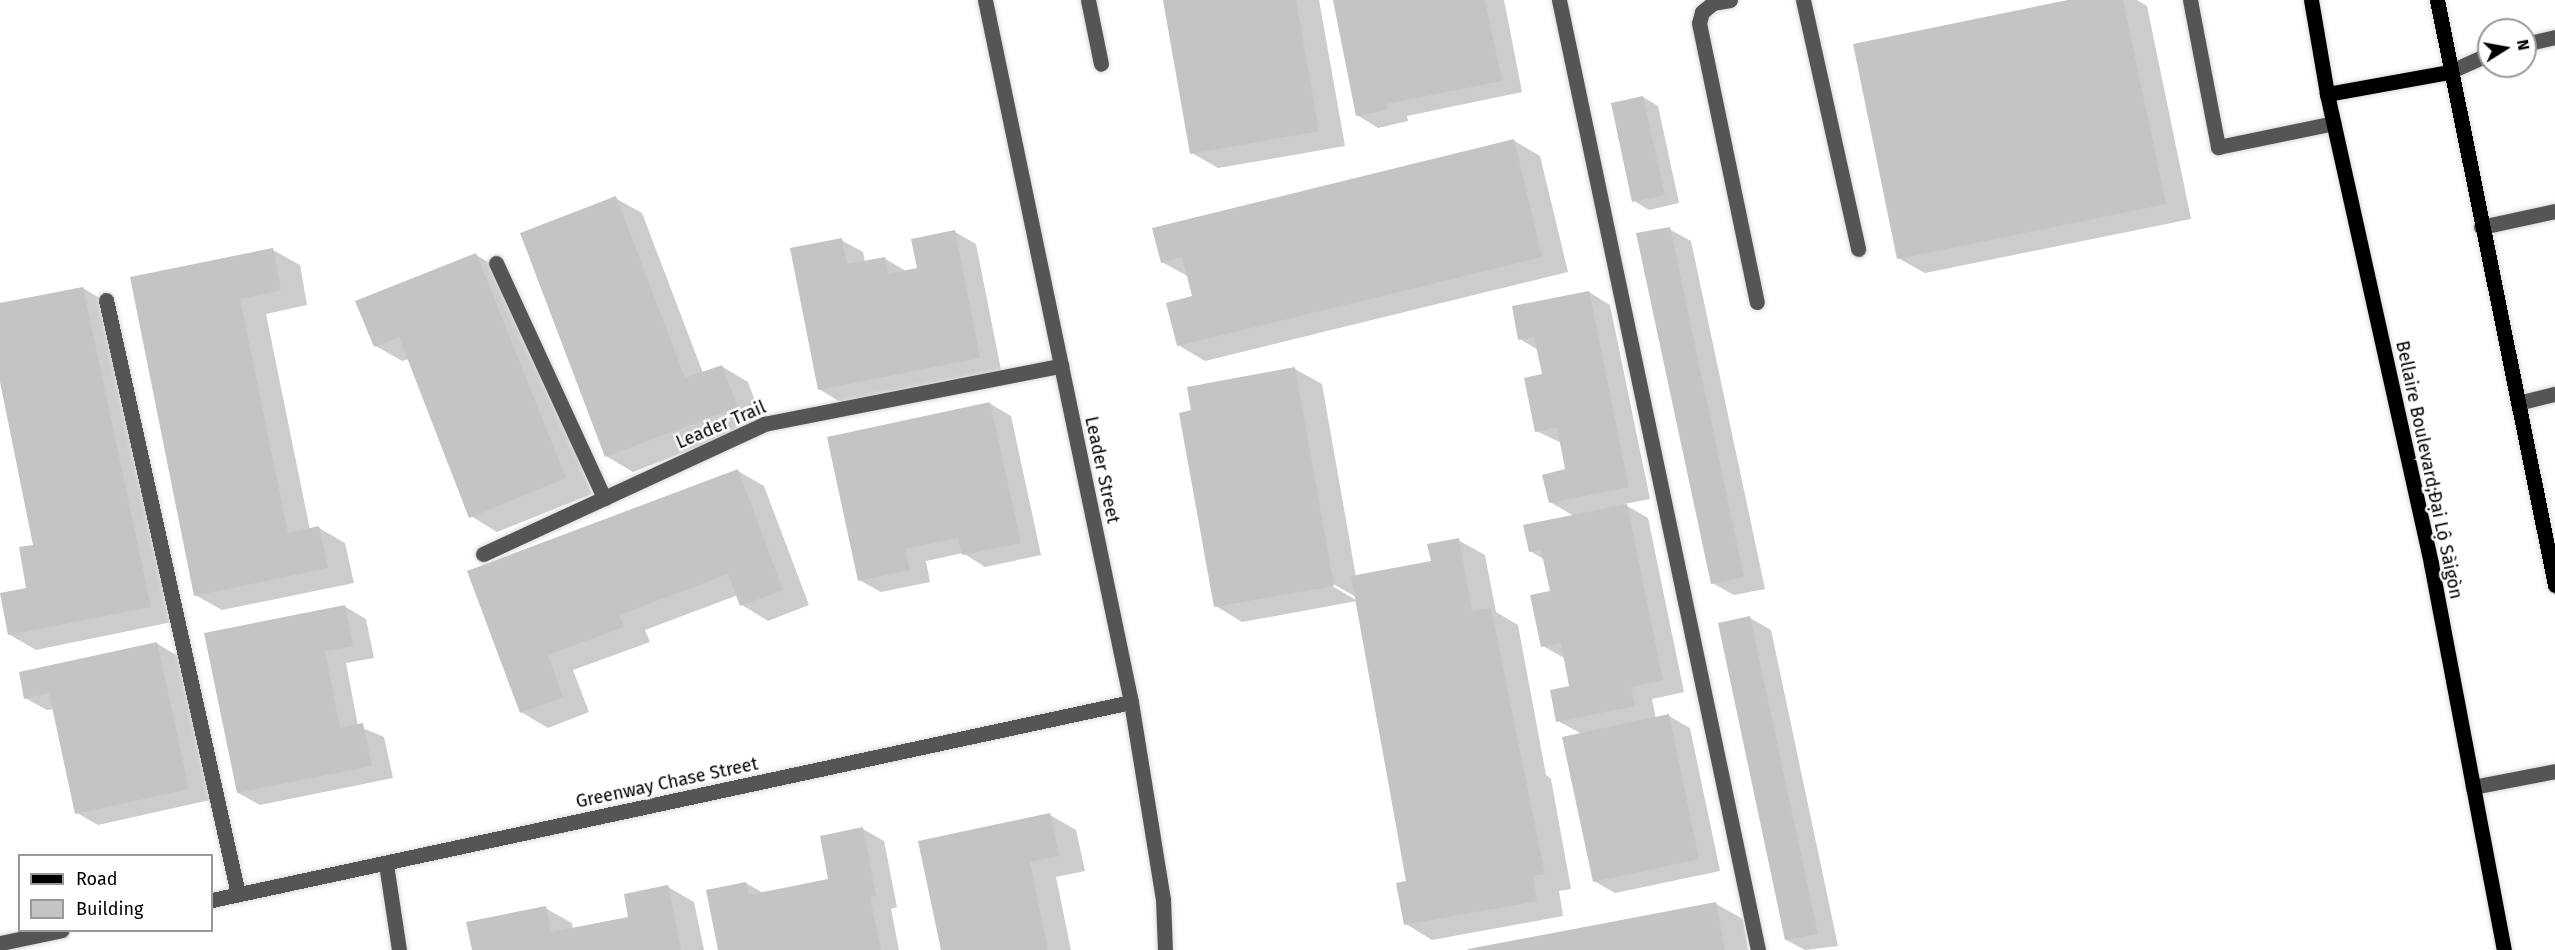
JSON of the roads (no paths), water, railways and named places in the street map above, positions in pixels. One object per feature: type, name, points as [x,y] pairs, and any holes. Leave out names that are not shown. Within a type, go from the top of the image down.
[{"type":"main road","name":"Bellaire Boulevard;Đại Lộ Sàigòn","points":[[2311,0],[2327,94],[2431,564],[2504,950]]},
{"type":"main road","points":[[2437,0],[2449,72],[2481,227],[2552,551],[2555,585]]},
{"type":"main road","points":[[2327,94],[2449,72]]},
{"type":"street","name":"Leader Street","points":[[985,0],[1131,702],[1163,899],[1165,950]]},
{"type":"street","points":[[1088,0],[1101,64]]},
{"type":"street","points":[[1559,0],[1758,950]]},
{"type":"street","points":[[1730,0],[1713,3],[1702,12],[1699,23],[1757,302]]},
{"type":"street","points":[[1803,0],[1858,249]]},
{"type":"street","points":[[2190,0],[2218,147],[2334,123]]},
{"type":"street","points":[[2537,41],[2555,37]]},
{"type":"street","points":[[2449,72],[2477,59]]},
{"type":"street","points":[[2481,227],[2555,211]]},
{"type":"street","points":[[496,263],[604,498]]},
{"type":"street","points":[[106,300],[238,894]]},
{"type":"street","name":"Leader Trail","points":[[483,554],[764,424],[1061,366]]},
{"type":"street","points":[[2518,403],[2555,394]]},
{"type":"street","name":"Greenway Chase Street","points":[[213,900],[1131,702]]},
{"type":"street","points":[[2473,787],[2555,771]]},
{"type":"street","points":[[386,864],[399,950]]},
{"type":"street","points":[[0,943],[52,932]]}]
